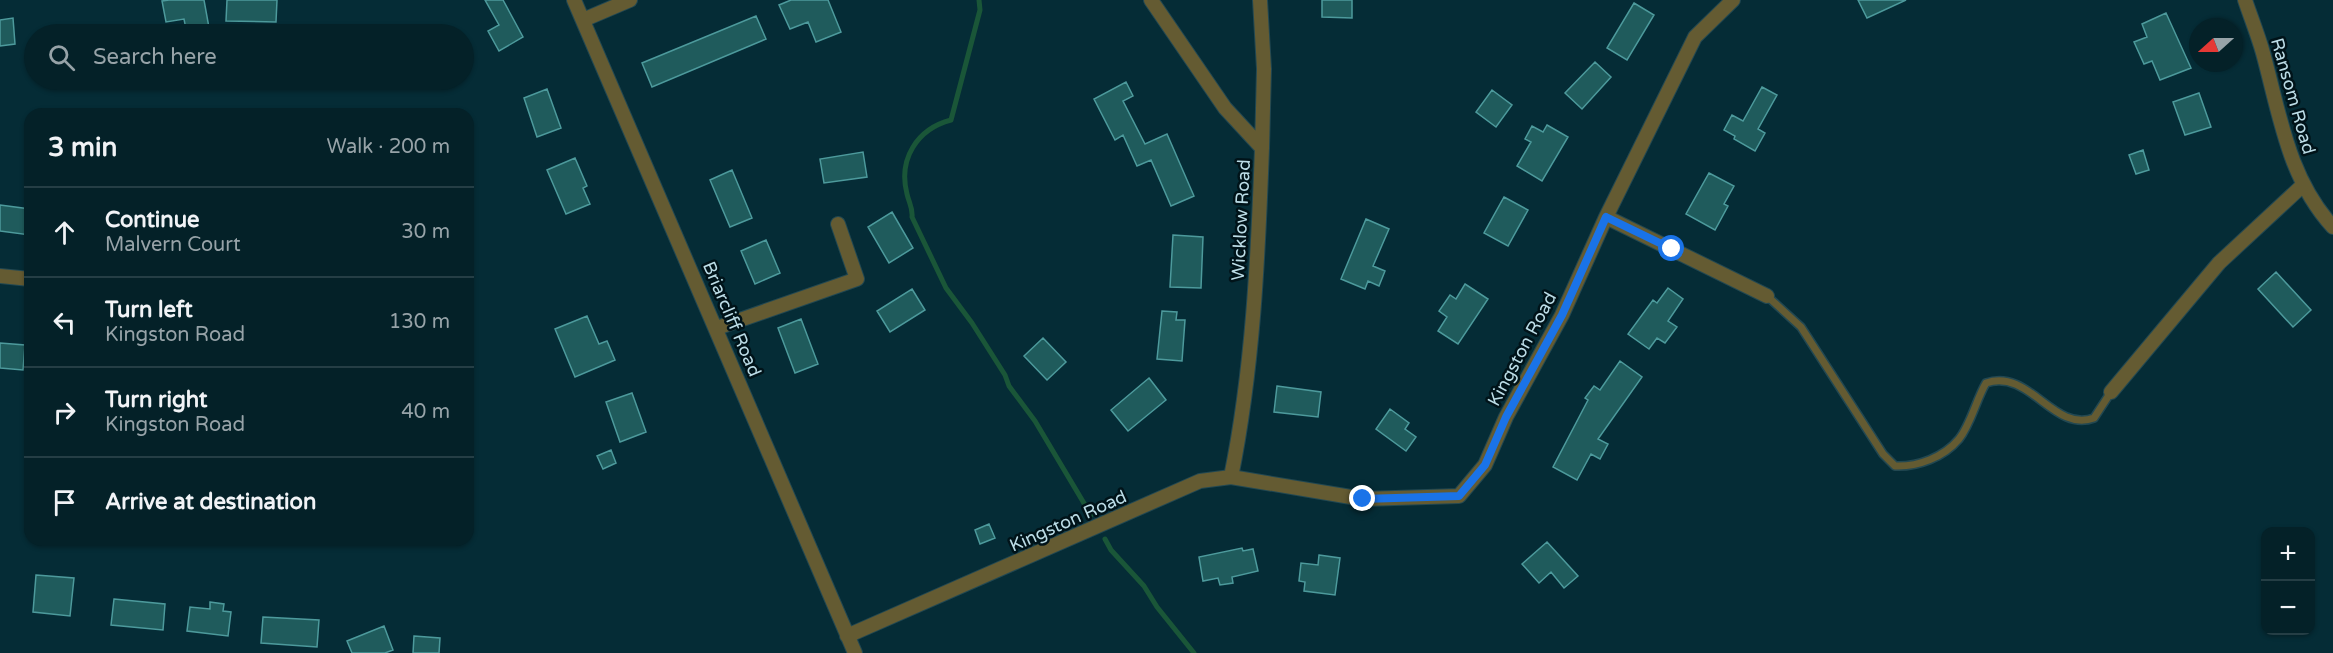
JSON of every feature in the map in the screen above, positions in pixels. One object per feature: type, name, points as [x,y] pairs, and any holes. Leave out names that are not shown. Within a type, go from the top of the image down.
[{"type":"street","name":"Briarcliff Road","points":[[574,0],[855,653]]},
{"type":"street","points":[[583,20],[630,0]]},
{"type":"street","name":"Wicklow Road","points":[[1151,0],[1225,108],[1262,148],[1258,259],[1251,343],[1239,440],[1231,477]]},
{"type":"street","points":[[1260,0],[1264,69],[1262,148]]},
{"type":"street","name":"Kingston Road","points":[[847,636],[1200,481],[1231,477],[1363,499],[1459,496],[1485,465],[1506,417],[1562,315],[1606,217],[1695,37],[1733,0]]},
{"type":"street","name":"Ransom Road","points":[[2245,0],[2262,52],[2288,150],[2302,186],[2333,227]]},
{"type":"street","points":[[2111,392],[2219,263],[2302,186]]},
{"type":"street","points":[[1606,217],[1767,296]]},
{"type":"street","points":[[717,328],[857,279],[838,224]]},
{"type":"street","points":[[0,276],[24,278]]},
{"type":"lane","points":[[1767,296],[1801,327],[1883,454],[1895,466],[1913,467],[1938,456],[1959,438],[1986,383],[1995,380],[2030,390],[2062,415],[2077,421],[2094,418],[2111,392]]},
{"type":"building","points":[[204,0],[208,24],[185,24],[184,19],[166,22],[162,1]]},
{"type":"building","points":[[227,0],[277,0],[276,22],[226,21]]},
{"type":"building","points":[[485,0],[503,0],[523,37],[499,51],[488,31],[499,25]]},
{"type":"building","points":[[791,0],[828,0],[841,32],[816,42],[808,22],[790,29],[779,5]]},
{"type":"building","points":[[1322,0],[1352,0],[1352,18],[1322,17]]},
{"type":"building","points":[[1858,0],[1906,0],[1867,18]]},
{"type":"building","points":[[1634,3],[1654,15],[1627,60],[1607,48]]},
{"type":"building","points":[[2166,13],[2189,64],[2189,69],[2160,80],[2152,61],[2144,64],[2134,42],[2147,37],[2142,24]]},
{"type":"building","points":[[756,16],[766,39],[652,87],[642,63]]},
{"type":"building","points":[[13,18],[15,44],[0,46],[0,20]]},
{"type":"building","points":[[1595,62],[1611,77],[1582,109],[1565,93]]},
{"type":"building","points":[[1126,82],[1133,96],[1123,101],[1145,144],[1167,134],[1194,196],[1171,206],[1151,160],[1137,166],[1123,135],[1115,140],[1094,99]]},
{"type":"building","points":[[1762,87],[1777,95],[1758,129],[1765,133],[1755,151],[1734,139],[1735,136],[1724,130],[1732,115],[1743,121]]},
{"type":"building","points":[[547,89],[561,128],[537,137],[524,98]]},
{"type":"building","points":[[1492,90],[1512,105],[1496,127],[1476,112]]},
{"type":"building","points":[[2199,93],[2211,127],[2185,135],[2173,102]]},
{"type":"building","points":[[1547,125],[1568,137],[1542,181],[1517,166],[1531,142],[1525,139],[1532,126],[1543,132]]},
{"type":"building","points":[[2143,150],[2149,170],[2136,174],[2129,155]]},
{"type":"building","points":[[863,152],[867,177],[824,183],[820,159]]},
{"type":"building","points":[[575,158],[587,186],[583,188],[590,204],[566,214],[547,170]]},
{"type":"building","points":[[732,170],[752,218],[730,227],[710,180]]},
{"type":"building","points":[[1709,173],[1734,186],[1724,204],[1728,206],[1715,230],[1686,214]]},
{"type":"building","points":[[1504,197],[1528,210],[1508,246],[1484,233]]},
{"type":"building","points":[[0,205],[24,208],[24,234],[0,231]]},
{"type":"building","points":[[892,212],[913,248],[889,263],[868,227]]},
{"type":"building","points":[[1366,219],[1389,229],[1373,266],[1385,271],[1379,286],[1368,281],[1365,289],[1341,279]]},
{"type":"building","points":[[1173,235],[1203,237],[1201,288],[1170,287]]},
{"type":"building","points":[[766,240],[780,273],[755,284],[741,251]]},
{"type":"building","points":[[2276,272],[2311,310],[2293,327],[2258,289]]},
{"type":"building","points":[[1465,284],[1488,299],[1458,344],[1438,331],[1447,317],[1439,311],[1450,295],[1456,299]]},
{"type":"building","points":[[1668,288],[1683,299],[1668,321],[1677,327],[1665,343],[1657,338],[1649,349],[1628,334],[1653,300],[1657,303]]},
{"type":"building","points":[[912,289],[925,310],[890,332],[877,311]]},
{"type":"building","points":[[1162,311],[1177,312],[1176,320],[1185,320],[1182,361],[1157,359]]},
{"type":"building","points":[[587,316],[599,344],[607,341],[615,360],[575,377],[555,329]]},
{"type":"building","points":[[801,319],[818,364],[795,373],[778,328]]},
{"type":"building","points":[[1043,338],[1066,362],[1047,380],[1024,356]]},
{"type":"building","points":[[0,343],[24,345],[23,370],[0,368]]},
{"type":"building","points":[[1620,361],[1642,377],[1598,439],[1608,444],[1600,459],[1591,454],[1577,480],[1553,467],[1588,400],[1585,398],[1594,386],[1600,390]]},
{"type":"building","points":[[1149,378],[1166,400],[1128,431],[1111,410]]},
{"type":"building","points":[[1277,386],[1321,392],[1318,417],[1274,412]]},
{"type":"building","points":[[632,393],[646,432],[620,442],[606,402]]},
{"type":"building","points":[[1390,409],[1409,423],[1405,429],[1416,437],[1406,451],[1376,429]]},
{"type":"building","points":[[611,450],[616,463],[603,469],[597,456]]},
{"type":"building","points":[[989,524],[995,538],[980,544],[975,530]]},
{"type":"building","points":[[1547,542],[1578,576],[1564,588],[1551,572],[1539,583],[1522,564]]},
{"type":"building","points":[[1242,548],[1243,551],[1253,549],[1258,571],[1232,577],[1233,583],[1220,585],[1218,578],[1203,581],[1199,557]]},
{"type":"building","points":[[1319,555],[1340,558],[1335,595],[1304,591],[1305,582],[1299,581],[1301,563],[1318,565]]},
{"type":"building","points":[[36,575],[74,578],[70,616],[33,612]]},
{"type":"building","points":[[114,599],[165,604],[163,630],[111,625]]},
{"type":"building","points":[[210,602],[224,604],[223,611],[231,612],[228,636],[187,631],[190,607],[210,609]]},
{"type":"building","points":[[263,617],[319,620],[317,647],[261,643]]},
{"type":"building","points":[[384,626],[393,650],[385,653],[352,653],[347,641]]},
{"type":"building","points":[[414,636],[440,638],[439,653],[413,653]]},
{"type":"waterway","points":[[979,0],[980,10],[951,120],[929,130],[913,147],[908,158],[905,181],[912,217],[946,288],[972,323],[1005,375],[1009,386],[1035,421],[1091,515]]},
{"type":"waterway","points":[[1105,539],[1111,550],[1144,586],[1157,607],[1194,653]]},
{"type":"route","points":[[1363,499],[1459,496],[1485,465],[1506,417],[1562,315],[1606,217],[1672,249]]}]
